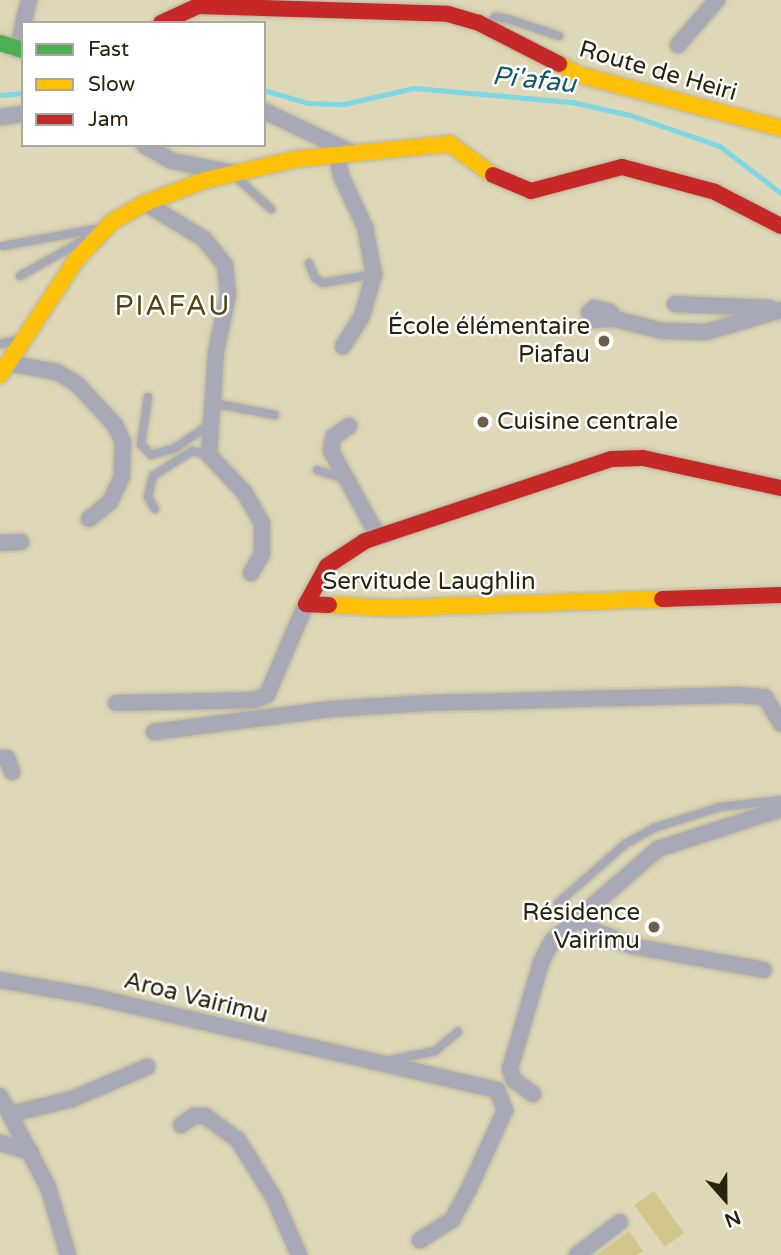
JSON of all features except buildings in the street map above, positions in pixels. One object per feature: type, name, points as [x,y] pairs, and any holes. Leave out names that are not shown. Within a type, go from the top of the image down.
[{"type":"street","points":[[24,21],[29,0]]},
{"type":"street","points":[[678,45],[717,0]]},
{"type":"street","name":"Route de Heiri","points":[[164,21],[198,6],[274,5],[448,14],[487,28],[580,75],[781,128]]},
{"type":"street","points":[[0,43],[20,50]]},
{"type":"street","points":[[266,112],[345,154]]},
{"type":"street","points":[[1,117],[21,114]]},
{"type":"street","points":[[89,519],[110,502],[122,477],[123,442],[116,425],[77,384],[57,372],[4,370],[22,340],[100,232],[145,203],[233,173],[345,154],[450,144],[502,181],[531,191],[622,167],[706,188],[781,226]]},
{"type":"street","points":[[148,147],[172,161],[233,173]]},
{"type":"street","points":[[343,347],[362,316],[374,274],[365,228],[341,176],[345,154]]},
{"type":"street","points":[[145,203],[204,239],[225,265],[228,295],[216,352],[209,455],[244,492],[262,523],[262,554],[251,573]]},
{"type":"street","points":[[674,304],[781,309]]},
{"type":"street","points":[[614,319],[662,331],[706,332],[781,309]]},
{"type":"street","points":[[349,426],[330,443],[345,479],[354,485],[378,536]]},
{"type":"street","name":"Servitude Laughlin","points":[[781,488],[625,457],[378,536],[343,551],[327,566],[306,604],[392,608],[781,595]]},
{"type":"street","points":[[0,543],[21,542]]},
{"type":"street","points":[[116,703],[254,700],[267,695],[306,604]]},
{"type":"street","points":[[154,732],[330,709],[428,703],[737,695],[765,697],[781,724]]},
{"type":"street","points":[[0,758],[7,758],[12,772]]},
{"type":"street","points":[[533,1094],[514,1080],[510,1069],[541,962],[552,942],[658,849],[781,809]]},
{"type":"street","points":[[579,917],[590,929],[632,946],[764,970]]},
{"type":"street","name":"Aroa Vairimu","points":[[0,980],[86,995],[487,1086],[505,1100],[500,1124],[452,1220],[420,1240]]},
{"type":"street","points":[[11,1114],[72,1099],[147,1067]]},
{"type":"street","points":[[0,1096],[48,1187],[68,1255]]},
{"type":"street","points":[[181,1125],[194,1116],[205,1116],[238,1140],[274,1198],[299,1255]]},
{"type":"street","points":[[0,1143],[31,1152]]},
{"type":"street","points":[[577,1255],[620,1222]]},
{"type":"lane","points":[[487,28],[495,17],[559,36]]},
{"type":"lane","points":[[233,173],[271,209]]},
{"type":"lane","points":[[3,246],[100,232]]},
{"type":"lane","points":[[20,276],[59,250],[100,232]]},
{"type":"lane","points":[[309,263],[316,278],[323,282],[374,274]]},
{"type":"lane","points":[[0,344],[22,340]]},
{"type":"lane","points":[[148,397],[141,444],[151,455],[176,449],[210,424]]},
{"type":"lane","points":[[212,403],[275,415]]},
{"type":"lane","points":[[155,509],[148,497],[153,476],[192,451],[209,455]]},
{"type":"lane","points":[[317,470],[345,479]]},
{"type":"lane","points":[[558,903],[625,844],[654,828],[720,807],[781,800]]},
{"type":"lane","name":"Aroa Vairimu","points":[[380,1063],[435,1051],[458,1032]]},
{"type":"shaded area","points":[[654,1191],[684,1233],[665,1247],[634,1205]]},
{"type":"shaded area","points":[[629,1231],[643,1251],[636,1255],[597,1255]]},
{"type":"waterway","name":"Pi'afau","points":[[266,91],[308,103],[344,104],[414,88],[572,102],[630,115],[720,146],[781,193]]},
{"type":"waterway","name":"Pi'afau","points":[[0,95],[21,93]]},
{"type":"traffic: fast","points":[[0,43],[21,49]]},
{"type":"traffic: slow","points":[[559,64],[580,75],[781,128]]},
{"type":"traffic: slow","points":[[0,375],[76,260],[113,221],[145,203],[206,180],[296,159],[450,144],[493,175]]},
{"type":"traffic: slow","points":[[329,605],[392,608],[662,599]]},
{"type":"traffic: jam","points":[[165,21],[198,6],[448,14],[479,23],[559,64]]},
{"type":"traffic: jam","points":[[493,175],[531,191],[622,167],[715,192],[781,226]]},
{"type":"traffic: jam","points":[[329,605],[306,604],[327,566],[365,541],[612,459],[643,458],[781,488]]},
{"type":"traffic: jam","points":[[662,599],[781,595]]},
{"type":"place","name":"École élémentaire Piafau","points":[[604,341]]},
{"type":"place","name":"Cuisine centrale","points":[[483,422]]},
{"type":"place","name":"Résidence Vairimu","points":[[654,927]]},
{"type":"district","name":"PIAFAU","points":[[173,306]]}]
